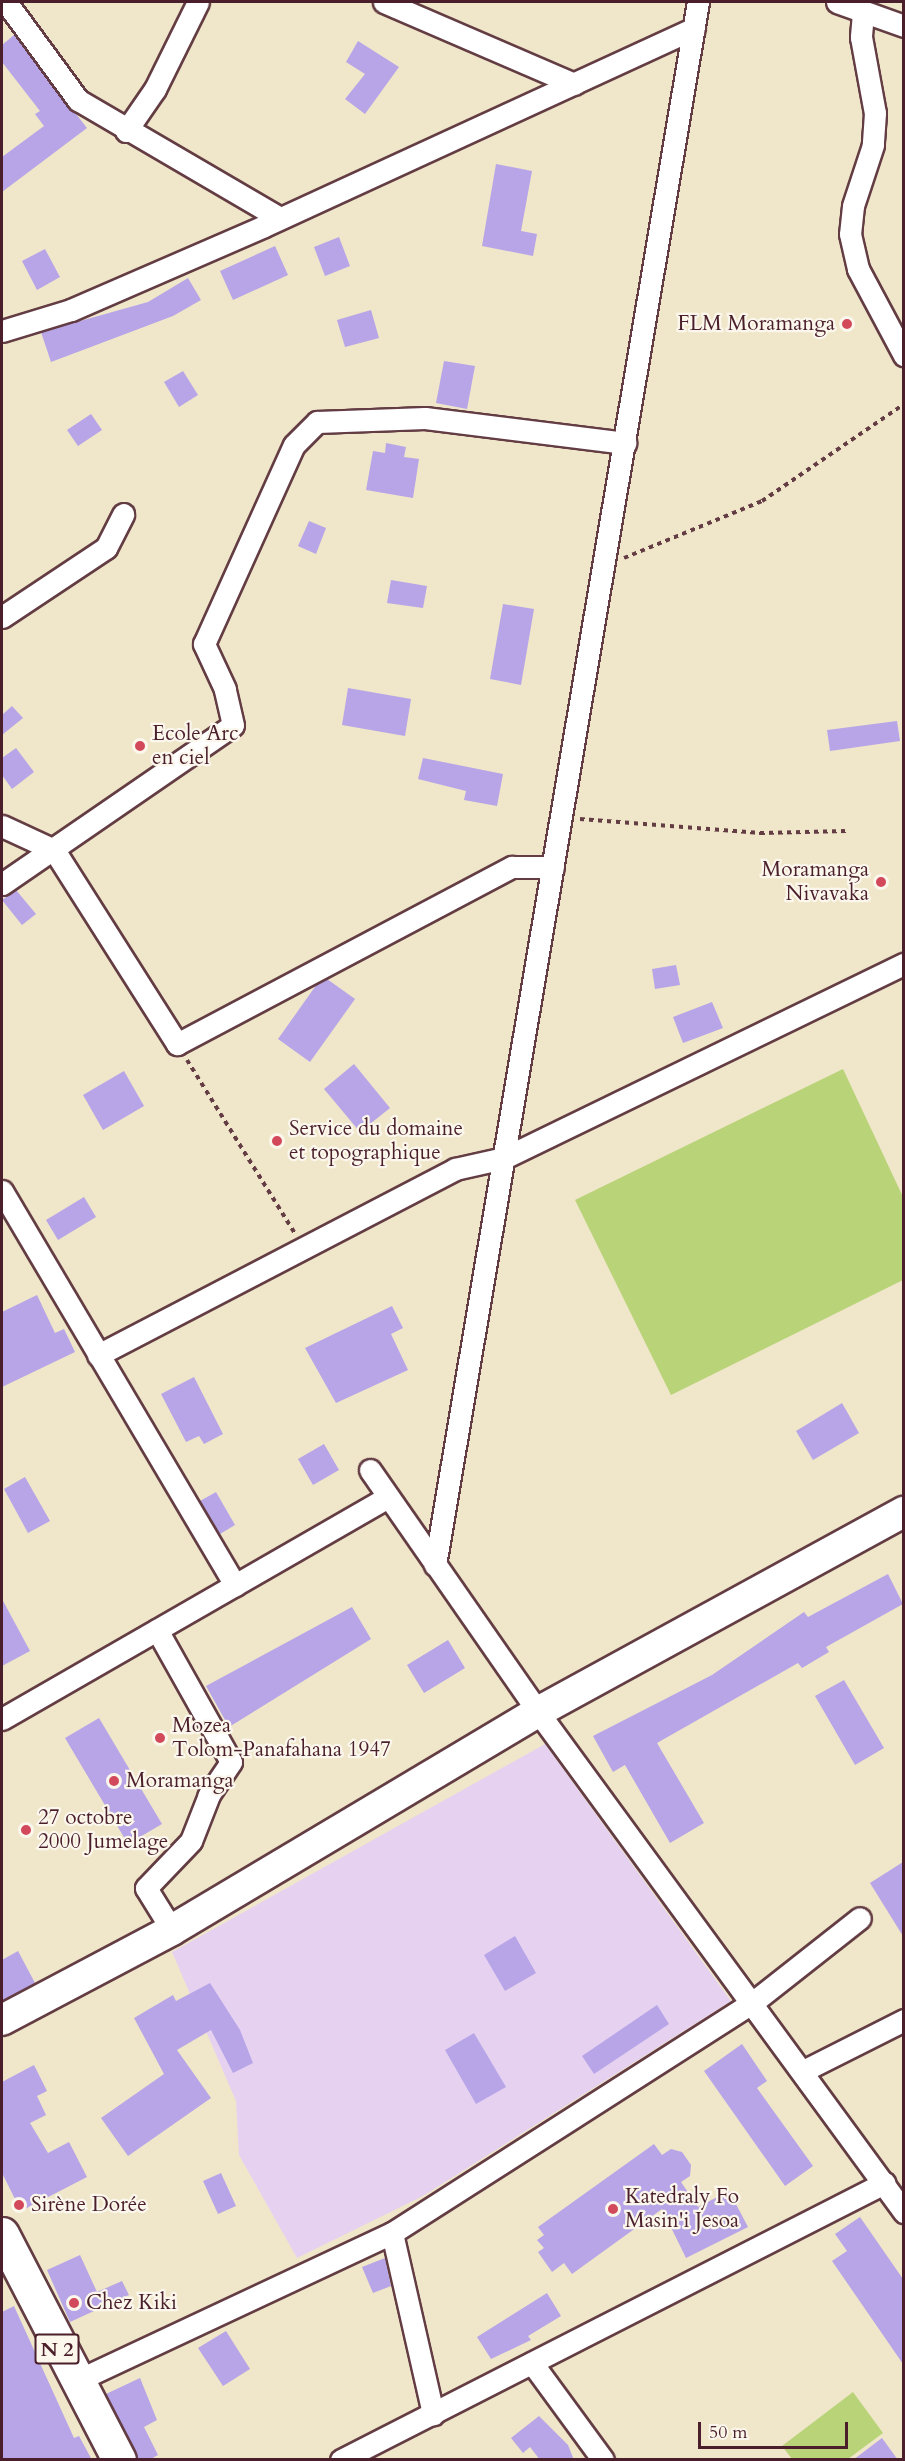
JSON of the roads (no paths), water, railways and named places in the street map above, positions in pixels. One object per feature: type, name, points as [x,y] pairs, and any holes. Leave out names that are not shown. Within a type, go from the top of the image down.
[{"type":"main road","name":"N 2","points":[[2,2234],[74,2382],[120,2460]]},
{"type":"street","points":[[6,2],[78,100],[126,131],[280,218]]},
{"type":"street","points":[[126,131],[155,89],[198,2]]},
{"type":"street","points":[[384,2],[574,84]]},
{"type":"street","points":[[435,1564],[698,2]]},
{"type":"street","points":[[837,2],[903,26]]},
{"type":"street","points":[[863,13],[861,37],[875,113],[873,145],[852,206],[850,234],[858,270],[903,355]]},
{"type":"street","points":[[2,331],[70,310],[280,218],[694,28]]},
{"type":"street","points":[[2,884],[233,725],[225,689],[204,644],[294,445],[317,422],[424,418],[625,442]]},
{"type":"street","points":[[2,617],[106,548],[123,514]]},
{"type":"street","points":[[2,826],[54,850],[177,1044],[512,867],[553,867]]},
{"type":"street","points":[[98,1355],[302,1246],[455,1169],[504,1158],[903,964]]},
{"type":"street","points":[[2,1191],[235,1585]]},
{"type":"street","points":[[370,1470],[538,1712],[803,2071],[903,2212]]},
{"type":"street","points":[[2,1719],[388,1497]]},
{"type":"street","points":[[2,2020],[172,1930],[538,1712],[903,1512]]},
{"type":"street","points":[[157,1630],[231,1762],[209,1795],[191,1841],[146,1887],[172,1930]]},
{"type":"street","points":[[74,2382],[392,2233],[752,2003],[860,1918]]},
{"type":"street","points":[[803,2071],[903,2020]]},
{"type":"street","points":[[341,2460],[884,2183]]},
{"type":"street","points":[[392,2233],[433,2414]]},
{"type":"street","points":[[532,2363],[603,2460]]},
{"type":"place","name":"FLM Moramanga","points":[[847,324]]},
{"type":"place","name":"Ecole Arc en ciel","points":[[140,746]]},
{"type":"place","name":"Moramanga Nivavaka","points":[[881,882]]},
{"type":"place","name":"Service du domaine et topographique","points":[[277,1141]]},
{"type":"place","name":"Mozea Tolom-Panafahana 1947","points":[[160,1738]]},
{"type":"place","name":"Moramanga","points":[[114,1781]]},
{"type":"place","name":"27 octobre 2000 Jumelage","points":[[26,1830]]},
{"type":"place","name":"Sirène Dorée","points":[[19,2205]]},
{"type":"place","name":"Katedraly Fo Masin'i Jesoa","points":[[613,2209]]},
{"type":"place","name":"Chez Kiki","points":[[74,2303]]}]
